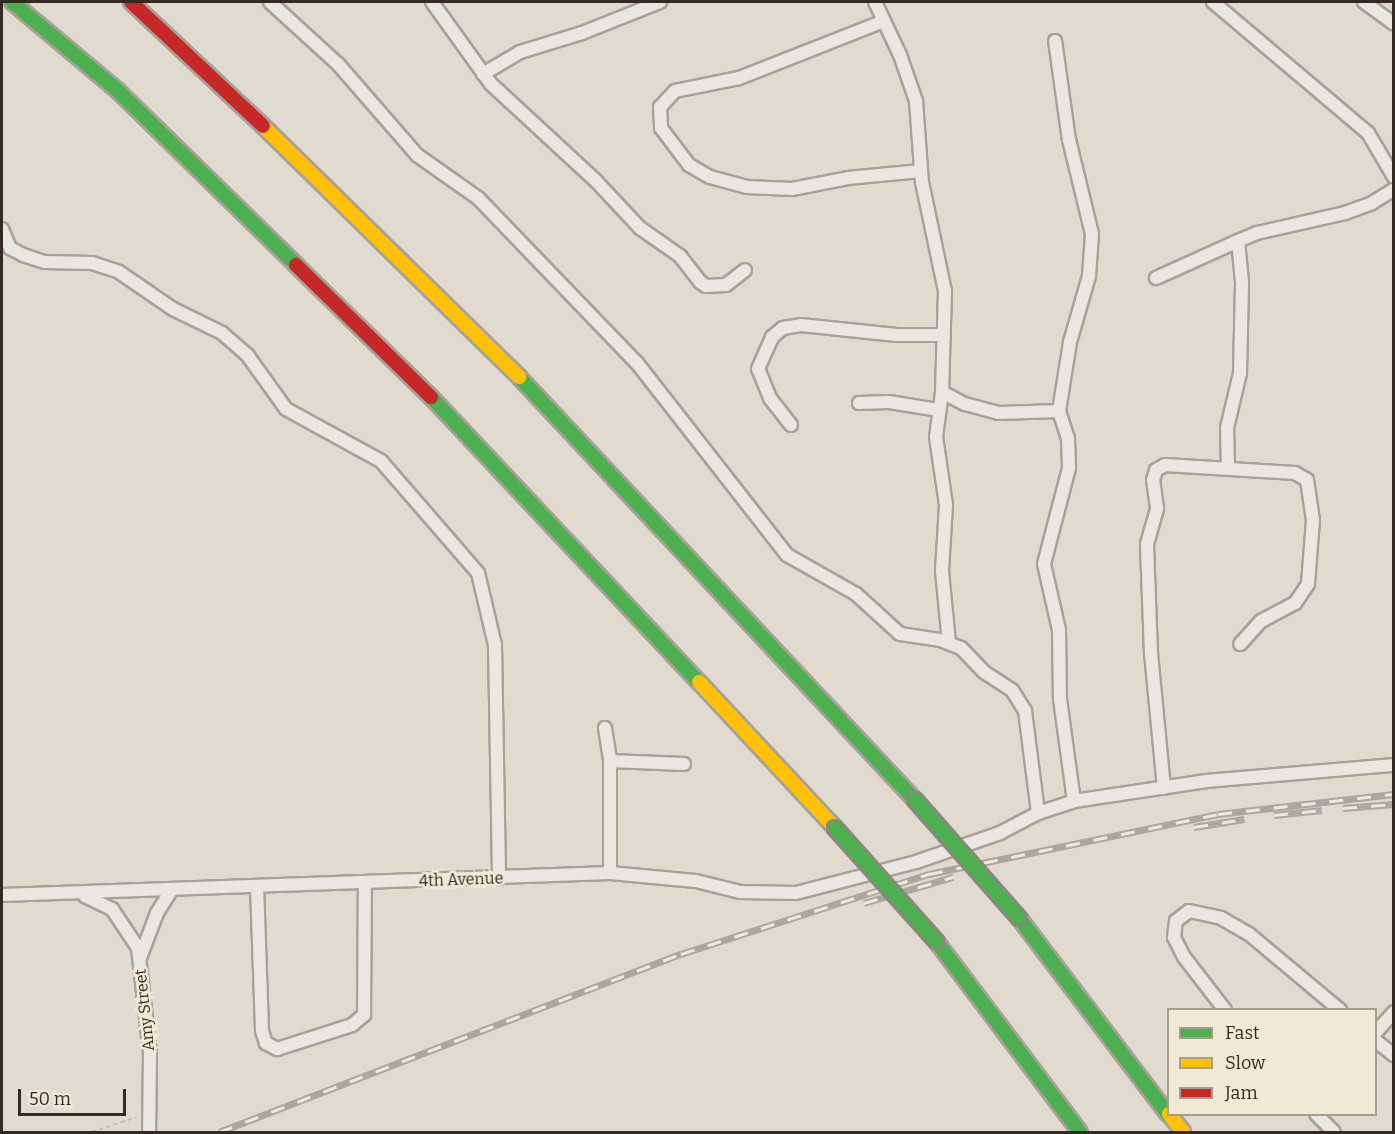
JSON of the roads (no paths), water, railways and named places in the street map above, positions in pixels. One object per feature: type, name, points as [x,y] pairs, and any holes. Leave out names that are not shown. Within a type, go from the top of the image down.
[{"type":"highway","points":[[12,2],[118,91],[470,435],[835,828],[936,942],[1080,1132]]},
{"type":"highway","points":[[131,2],[169,34],[530,388],[915,800],[1019,918],[1167,1111]]},
{"type":"highway","points":[[1171,1116],[1183,1132]]},
{"type":"street","points":[[270,2],[338,64],[417,155],[478,198],[637,363],[787,555],[856,594],[900,634],[949,643],[1022,702],[1038,813]]},
{"type":"street","points":[[432,2],[483,74],[640,228],[680,256],[700,282],[706,286],[726,285],[745,270]]},
{"type":"street","points":[[483,74],[520,52],[582,33],[660,2]]},
{"type":"street","points":[[875,2],[916,101],[921,171],[945,291],[942,392],[936,437],[946,505],[942,571],[949,643]]},
{"type":"street","points":[[1213,2],[1368,133],[1394,177]]},
{"type":"street","points":[[1364,2],[1394,24]]},
{"type":"street","points":[[884,21],[739,78],[675,91],[660,107],[661,128],[689,165],[710,177],[747,187],[792,189],[848,178],[921,171]]},
{"type":"street","points":[[1055,41],[1069,140],[1092,234],[1089,276],[1070,342],[1059,411],[1068,438],[1069,468],[1044,564],[1059,630],[1060,699],[1074,801]]},
{"type":"street","points":[[1156,278],[1257,233],[1345,213],[1372,203],[1394,189]]},
{"type":"street","points":[[2,229],[10,248],[23,255],[45,262],[92,263],[119,272],[173,309],[222,333],[248,356],[286,409],[381,461],[478,573],[495,645],[499,879]]},
{"type":"street","points":[[1228,468],[1227,428],[1238,387],[1241,362],[1242,282],[1238,241]]},
{"type":"street","points":[[791,425],[770,398],[758,369],[772,337],[783,328],[801,325],[896,335],[944,335]]},
{"type":"street","points":[[942,392],[965,404],[999,413],[1059,411]]},
{"type":"street","points":[[859,403],[889,402],[939,410]]},
{"type":"street","points":[[1164,788],[1151,654],[1147,544],[1156,508],[1153,480],[1156,470],[1165,465],[1228,468],[1305,477],[1313,520],[1311,570],[1303,596],[1261,621],[1240,644]]},
{"type":"street","points":[[605,728],[610,761],[610,873]]},
{"type":"street","points":[[610,761],[684,764]]},
{"type":"street","name":"4th Avenue","points":[[2,895],[499,879],[610,873],[696,881],[740,892],[796,893],[916,862],[999,833],[1038,813],[1074,801],[1164,788],[1394,765]]},
{"type":"street","points":[[257,886],[262,1031],[266,1043],[277,1049],[352,1025],[364,1015],[365,883]]},
{"type":"street","name":"Amy Street","points":[[140,959],[157,913],[172,889]]},
{"type":"street","name":"Amy Street","points":[[78,893],[112,909],[131,934],[140,959],[150,1054],[149,1126]]},
{"type":"street","points":[[1223,1008],[1184,957],[1174,937],[1176,921],[1189,911],[1221,918],[1249,934],[1338,1008]]},
{"type":"street","points":[[1377,1031],[1394,1012]]},
{"type":"street","points":[[1377,1042],[1394,1055]]},
{"type":"street","points":[[1318,1116],[1334,1132]]},
{"type":"railway","points":[[219,1132],[681,954],[929,874],[1218,814],[1394,794]]},
{"type":"railway","points":[[1343,808],[1394,804]]},
{"type":"railway","points":[[1274,815],[1322,810]]},
{"type":"railway","points":[[1194,827],[1244,819]]},
{"type":"railway","points":[[864,903],[953,877]]}]
